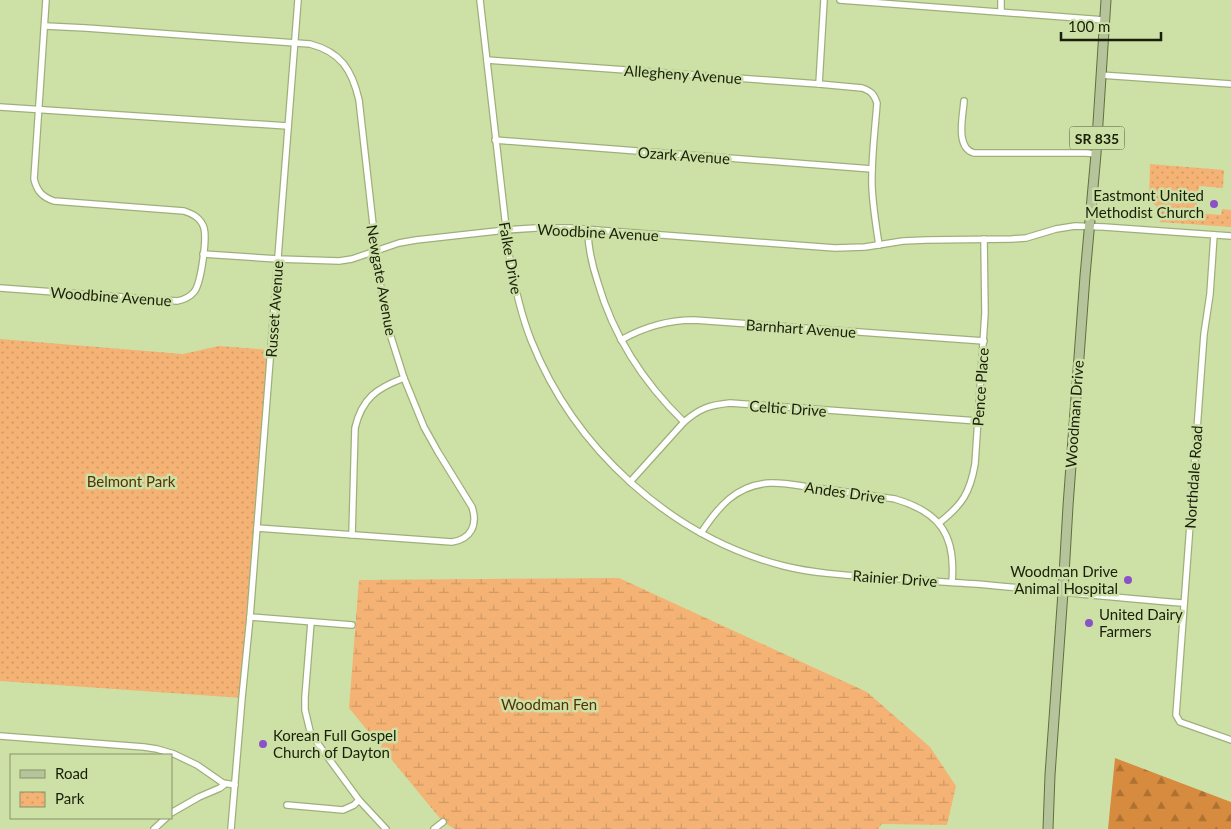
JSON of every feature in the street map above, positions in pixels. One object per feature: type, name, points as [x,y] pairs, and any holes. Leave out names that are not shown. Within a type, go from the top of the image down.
[{"type":"main road","name":"Woodman Drive","points":[[1048,829],[1068,506],[1096,154],[1106,0]]},
{"type":"street","points":[[46,0],[34,179],[36,186],[43,196],[54,201],[190,213],[197,217],[204,228],[203,254]]},
{"type":"street","name":"Russet Avenue","points":[[231,829],[250,617],[298,0]]},
{"type":"street","name":"Falke Drive","points":[[480,0],[506,230],[516,292],[541,363],[557,392],[578,425],[606,458],[630,482]]},
{"type":"street","points":[[819,84],[824,0]]},
{"type":"street","points":[[840,0],[910,3],[1104,20]]},
{"type":"street","points":[[1000,12],[1002,0]]},
{"type":"street","name":"Newgate Avenue","points":[[45,26],[310,44],[328,50],[342,61],[352,77],[359,100],[378,278],[391,337],[404,378],[424,427],[472,507],[475,519],[469,534],[452,542],[352,535]]},
{"type":"street","name":"Allegheny Avenue","points":[[487,60],[862,88],[868,90],[875,97],[877,103],[872,169]]},
{"type":"street","points":[[1100,75],[1231,84]]},
{"type":"street","points":[[964,101],[962,139],[967,150],[974,154],[1096,154]]},
{"type":"street","points":[[0,107],[288,126]]},
{"type":"street","name":"Ozark Avenue","points":[[495,140],[872,169]]},
{"type":"street","points":[[872,169],[874,208],[879,245]]},
{"type":"street","name":"Woodbine Avenue","points":[[0,288],[177,301],[188,297],[197,287],[203,254],[339,261],[352,259],[399,243],[416,240],[536,228],[570,228],[835,248],[858,248],[904,241],[1026,238],[1056,229],[1075,226],[1231,236]]},
{"type":"street","points":[[588,230],[590,254],[604,304],[621,340],[655,391],[684,422]]},
{"type":"street","name":"Northdale Road","points":[[1214,235],[1210,294],[1204,334],[1176,715],[1180,722],[1231,740]]},
{"type":"street","name":"Pence Place","points":[[939,523],[958,507],[965,497],[971,486],[975,464],[984,341],[984,239]]},
{"type":"street","name":"Barnhart Avenue","points":[[621,340],[633,333],[656,325],[694,320],[984,341]]},
{"type":"street","points":[[257,528],[352,535],[355,428],[357,419],[370,396],[387,385],[404,378]]},
{"type":"street","name":"Celtic Drive","points":[[630,482],[684,422],[706,407],[730,403],[978,421]]},
{"type":"street","name":"Rainier Drive","points":[[630,482],[660,506],[701,533],[769,562],[805,570],[832,574],[952,582],[1123,599],[1184,603]]},
{"type":"street","name":"Andes Drive","points":[[701,533],[720,506],[728,499],[747,489],[769,483],[895,499],[919,508],[939,523],[947,536],[951,550],[952,582]]},
{"type":"street","points":[[250,617],[352,625]]},
{"type":"street","points":[[311,622],[305,698],[310,731],[359,800],[386,829]]},
{"type":"street","points":[[0,736],[144,746],[188,760],[225,784],[235,785]]},
{"type":"street","points":[[172,812],[225,784]]},
{"type":"street","points":[[287,805],[343,810],[354,805],[359,800]]},
{"type":"street","points":[[154,829],[165,819]]},
{"type":"street","points":[[434,829],[443,822]]},
{"type":"green space","points":[[1150,164],[1224,170],[1223,188],[1199,186],[1196,213],[1221,215],[1222,209],[1231,210],[1231,227],[1160,222],[1157,207],[1149,200]]},
{"type":"green space","name":"Belmont Park","points":[[0,339],[183,354],[219,346],[271,350],[242,698],[0,681]]},
{"type":"green space","name":"Woodman Fen","points":[[619,578],[867,692],[930,747],[956,786],[947,825],[882,824],[878,829],[455,829],[443,822],[349,708],[359,580]]},
{"type":"green space","points":[[1115,758],[1231,802],[1231,829],[1108,829]]},
{"type":"place","name":"Eastmont United Methodist Church","points":[[1214,204]]},
{"type":"place","name":"Woodman Drive Animal Hospital","points":[[1128,580]]},
{"type":"place","name":"United Dairy Farmers","points":[[1089,623]]},
{"type":"place","name":"Korean Full Gospel Church of Dayton","points":[[263,744]]}]
